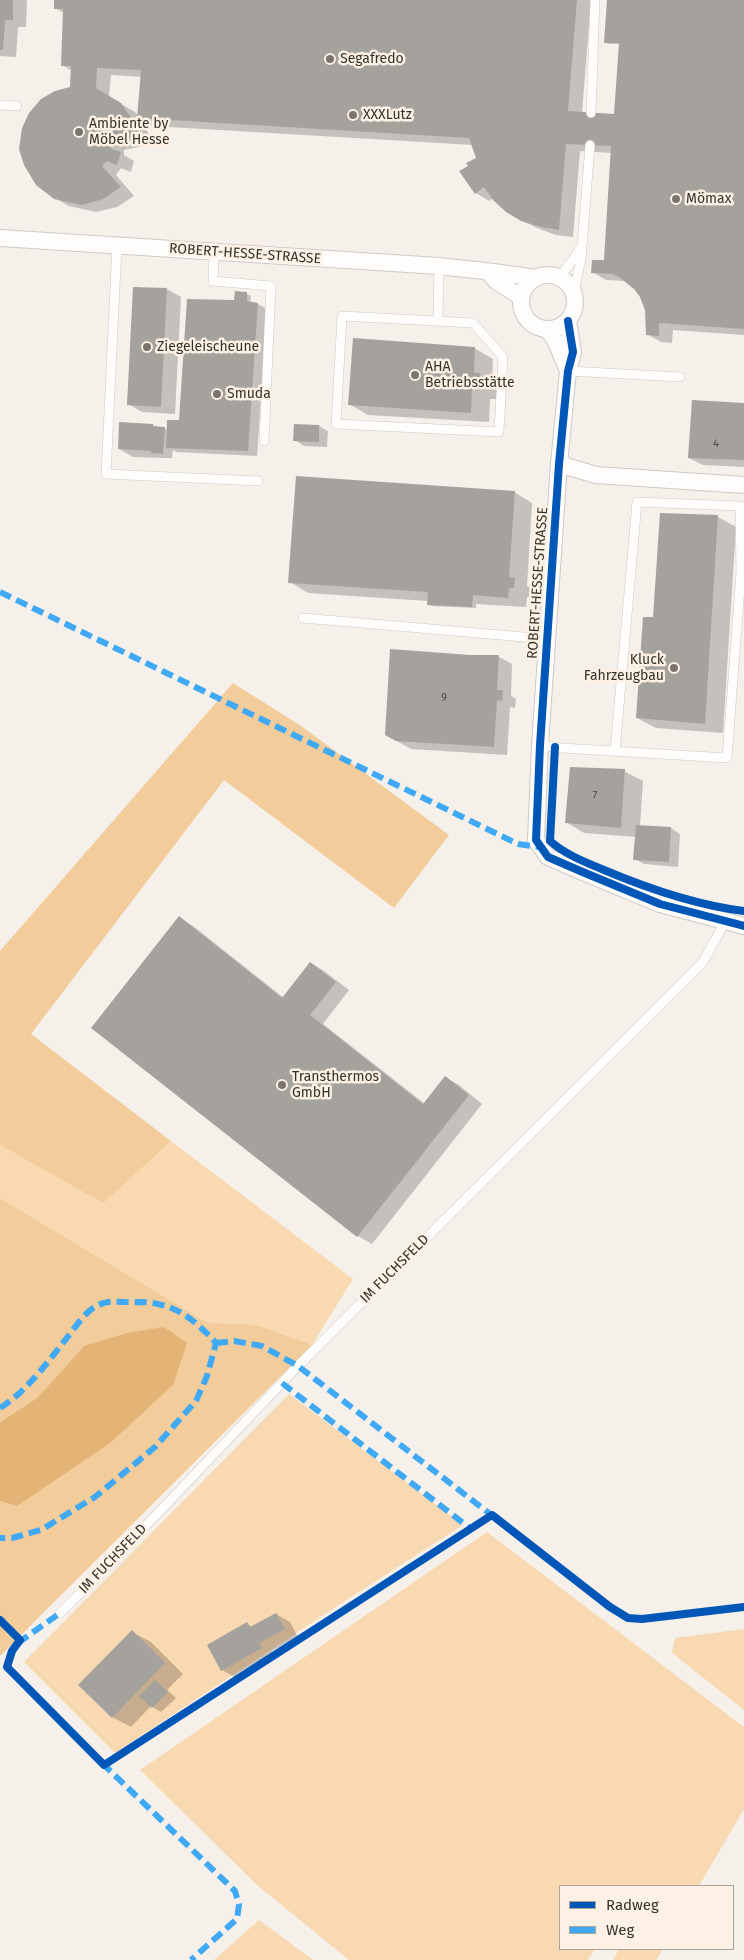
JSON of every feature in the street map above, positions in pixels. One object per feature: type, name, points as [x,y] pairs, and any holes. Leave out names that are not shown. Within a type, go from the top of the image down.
[{"type":"street","name":"ROBERT-HESSE-STRASSE","points":[[0,238],[439,266],[489,273],[499,272],[534,278]]},
{"type":"street","points":[[489,273],[496,281],[521,297]]},
{"type":"street","points":[[543,275],[560,277],[566,281],[574,292],[575,308],[568,321],[562,326],[547,329],[538,328],[524,315],[521,297],[524,290],[534,278],[543,275]]},
{"type":"street","name":"ROBERT-HESSE-STRASSE","points":[[568,321],[573,352],[568,371],[559,464],[535,834],[539,847],[548,856],[660,904],[725,922]]},
{"type":"street","name":"ROBERT-HESSE-STRASSE","points":[[547,329],[555,340],[568,371]]},
{"type":"street","points":[[559,464],[596,475],[744,485]]},
{"type":"street","points":[[725,922],[744,926]]},
{"type":"lane","points":[[591,113],[595,0]]},
{"type":"lane","points":[[0,106],[17,106]]},
{"type":"lane","points":[[574,292],[581,259],[590,145]]},
{"type":"lane","points":[[117,246],[106,474],[258,481]]},
{"type":"lane","points":[[560,277],[581,248]]},
{"type":"lane","points":[[214,253],[213,280],[271,286],[264,441]]},
{"type":"lane","points":[[438,320],[439,266]]},
{"type":"lane","points":[[342,316],[438,320],[473,323],[503,358],[499,432],[336,424],[342,316]]},
{"type":"lane","points":[[568,371],[680,377]]},
{"type":"lane","points":[[540,745],[615,751],[727,758],[742,573],[740,506],[636,502],[615,751]]},
{"type":"lane","points":[[303,618],[547,639]]},
{"type":"lane","name":"IM FUCHSFELD","points":[[60,1612],[98,1576],[298,1366],[703,962],[725,922]]},
{"type":"shaded area","points":[[233,683],[301,726],[449,835],[394,908],[224,780],[31,1034],[171,1141],[103,1203],[0,1145],[0,951]]},
{"type":"shaded area","points":[[171,1141],[353,1279],[312,1345],[208,1323],[0,1198],[0,1145],[102,1202]]},
{"type":"shaded area","points":[[0,1198],[208,1323],[256,1325],[312,1345],[0,1656],[0,1501],[17,1506],[84,1346],[37,1398],[0,1422]]},
{"type":"shaded area","points":[[164,1327],[187,1343],[173,1385],[110,1443],[17,1506],[0,1501],[0,1422],[37,1398],[84,1346],[127,1333]]},
{"type":"shaded area","points":[[289,1394],[463,1525],[115,1753],[24,1662]]},
{"type":"shaded area","points":[[487,1532],[744,1727],[744,1809],[700,1885],[559,1885],[559,1950],[594,1950],[588,1960],[349,1960],[257,1885],[140,1770]]},
{"type":"shaded area","points":[[744,1629],[744,1710],[672,1653],[675,1638]]},
{"type":"shaded area","points":[[259,1920],[313,1960],[214,1960]]},
{"type":"shaded area","points":[[616,1950],[662,1950],[656,1960],[613,1960],[618,1951]]},
{"type":"building","points":[[0,0],[13,0],[13,20],[5,20],[3,50],[0,50]]},
{"type":"building","points":[[54,0],[577,0],[568,111],[614,114],[619,43],[604,43],[607,0],[744,0],[744,329],[659,323],[659,336],[646,335],[645,310],[640,297],[634,289],[612,274],[591,273],[592,260],[604,260],[611,146],[566,144],[559,230],[521,221],[506,212],[493,200],[484,187],[475,194],[459,171],[468,166],[466,163],[476,158],[469,138],[137,118],[141,70],[97,68],[96,88],[121,103],[132,119],[139,136],[111,142],[111,149],[121,152],[117,165],[107,161],[102,166],[121,187],[103,199],[82,205],[54,199],[36,185],[24,165],[19,149],[22,128],[29,113],[41,99],[55,91],[70,87],[71,66],[61,66],[63,9],[54,9]]},
{"type":"building","name":"Ziegeleischeune","points":[[133,287],[167,288],[161,407],[127,405]]},
{"type":"building","name":"Smuda","points":[[235,291],[247,292],[247,301],[258,303],[248,451],[166,448],[167,420],[179,420],[187,299],[234,300]]},
{"type":"building","name":"AHA Betriebsstätte","points":[[353,338],[475,347],[474,373],[480,373],[480,376],[479,389],[472,389],[471,413],[348,405]]},
{"type":"building","points":[[692,400],[744,403],[744,460],[688,458]]},
{"type":"building","points":[[119,422],[153,424],[153,426],[165,427],[163,454],[151,453],[151,451],[118,449]]},
{"type":"building","points":[[294,424],[319,425],[319,442],[293,441]]},
{"type":"building","points":[[296,476],[515,491],[509,577],[515,578],[514,588],[509,588],[508,598],[473,595],[472,607],[427,605],[428,592],[288,583]]},
{"type":"building","name":"Kluck Fahrzeugbau","points":[[660,513],[718,515],[705,724],[636,718],[643,617],[653,617]]},
{"type":"building","points":[[390,649],[470,655],[499,655],[497,690],[503,690],[502,701],[497,700],[494,747],[396,741],[385,735]]},
{"type":"building","points":[[570,767],[625,769],[621,828],[565,823]]},
{"type":"building","points":[[636,825],[671,827],[669,862],[633,860]]},
{"type":"building","name":"Transthermos GmbH","points":[[179,916],[282,998],[310,962],[336,982],[310,1015],[423,1104],[445,1076],[469,1095],[357,1237],[91,1028]]},
{"type":"building","points":[[276,1613],[285,1629],[259,1643],[262,1648],[221,1671],[207,1645],[247,1622],[250,1627]]},
{"type":"building","points":[[132,1630],[165,1663],[112,1718],[78,1685]]},
{"type":"building","points":[[155,1680],[168,1692],[152,1708],[139,1696]]},
{"type":"marked path","points":[[0,592],[518,844],[539,847],[542,845]]},
{"type":"marked path","points":[[0,1408],[19,1394],[36,1376],[87,1313],[104,1303],[150,1303],[172,1308],[199,1326],[216,1343],[207,1376],[196,1401],[155,1447],[95,1497],[41,1530],[12,1538],[0,1538]]},
{"type":"marked path","points":[[216,1343],[234,1341],[262,1346],[298,1366],[494,1517]]},
{"type":"marked path","points":[[282,1383],[471,1529]]},
{"type":"marked path","points":[[18,1643],[60,1613]]},
{"type":"marked path","points":[[102,1763],[235,1891],[239,1905],[237,1919],[191,1960]]},
{"type":"cycle path","points":[[568,321],[573,352],[568,371],[559,464],[540,745],[536,840],[548,857],[585,873],[660,904],[744,926]]},
{"type":"cycle path","points":[[555,747],[550,841],[576,858],[638,884],[708,905],[744,911]]},
{"type":"cycle path","points":[[0,1620],[20,1640],[12,1651],[7,1667],[104,1765],[492,1515],[610,1607],[628,1618],[642,1619],[744,1607]]},
{"type":"place","name":"Segafredo","points":[[330,59]]},
{"type":"place","name":"XXXLutz","points":[[353,115]]},
{"type":"place","name":"Ambiente by Möbel Hesse","points":[[79,132]]},
{"type":"place","name":"Mömax","points":[[676,199]]},
{"type":"place","name":"Ziegeleischeune","points":[[147,347]]},
{"type":"place","name":"AHA Betriebsstätte","points":[[415,375]]},
{"type":"place","name":"Smuda","points":[[217,394]]},
{"type":"place","name":"Kluck Fahrzeugbau","points":[[674,668]]},
{"type":"place","name":"Transthermos GmbH","points":[[282,1085]]}]
